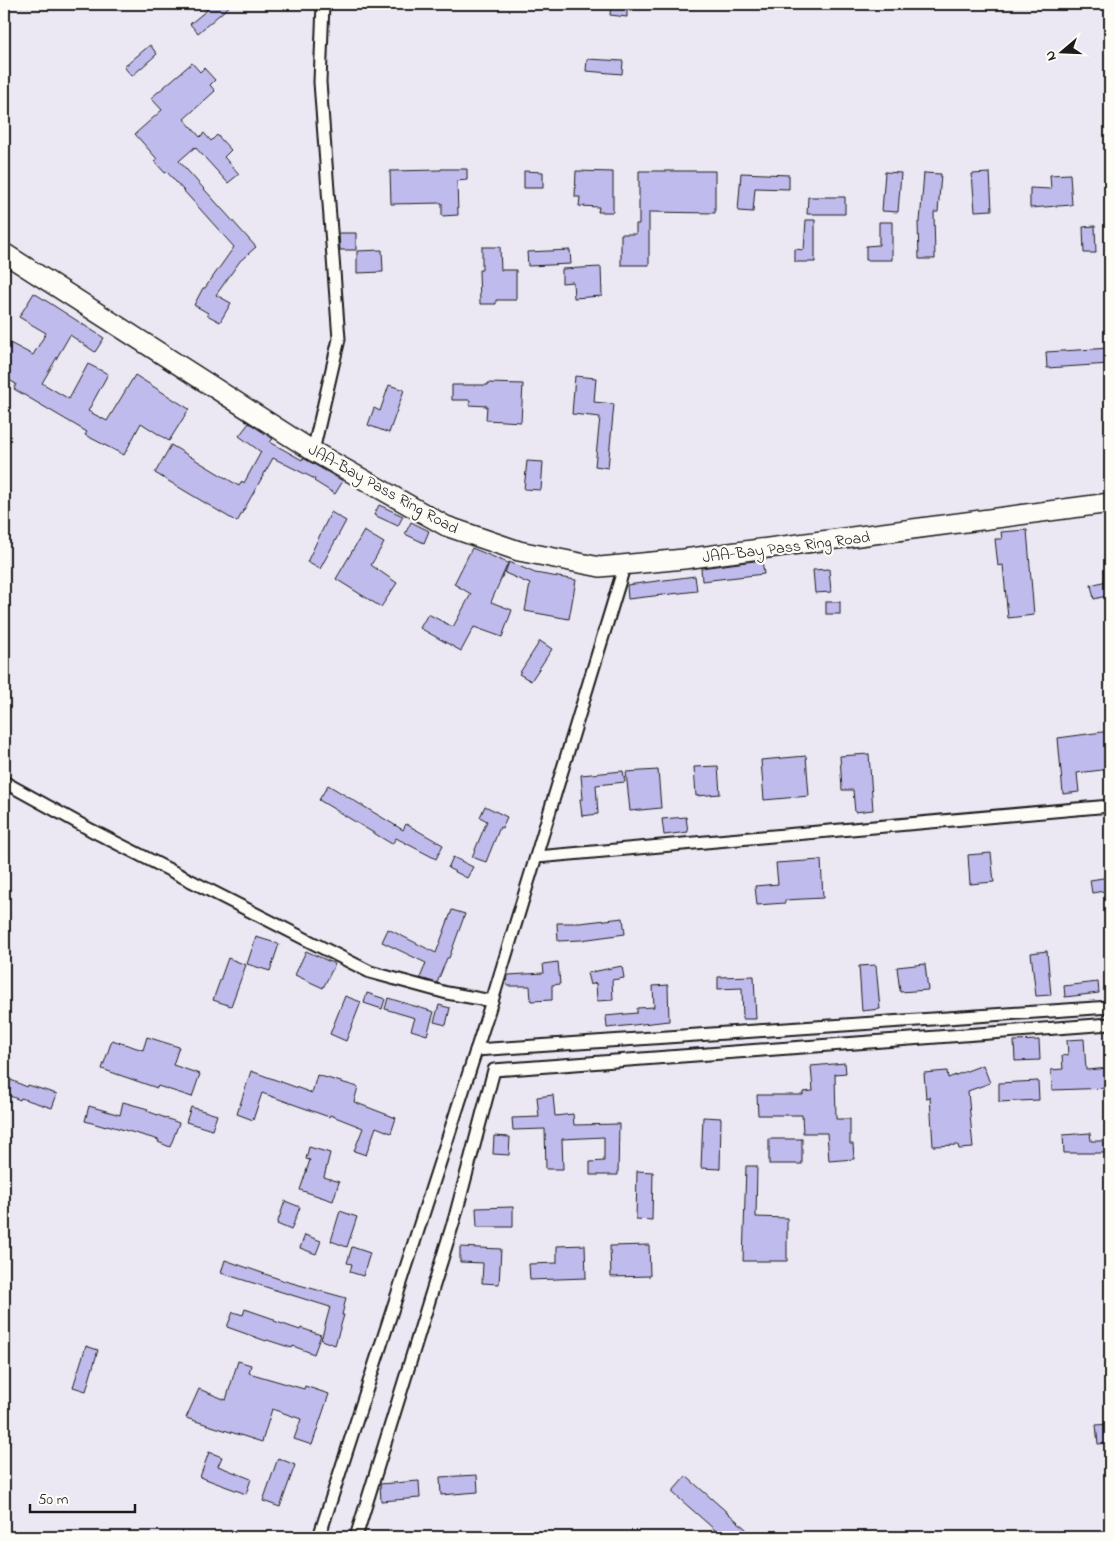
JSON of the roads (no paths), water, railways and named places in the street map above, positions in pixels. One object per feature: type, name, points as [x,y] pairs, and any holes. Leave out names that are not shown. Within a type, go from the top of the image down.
[{"type":"highway","name":"JAA-Bay Pass Ring Road","points":[[4,253],[313,450],[446,526],[519,552],[600,567],[684,559],[1110,503]]},
{"type":"street","points":[[313,450],[339,339],[320,82],[323,4]]},
{"type":"street","points":[[319,1537],[537,858],[625,564]]},
{"type":"street","points":[[4,782],[91,830],[370,972],[447,993],[492,1000]]},
{"type":"street","points":[[537,858],[1110,806]]},
{"type":"street","points":[[476,1050],[1110,1007]]},
{"type":"street","points":[[356,1537],[455,1217],[494,1070],[1110,1024]]}]
